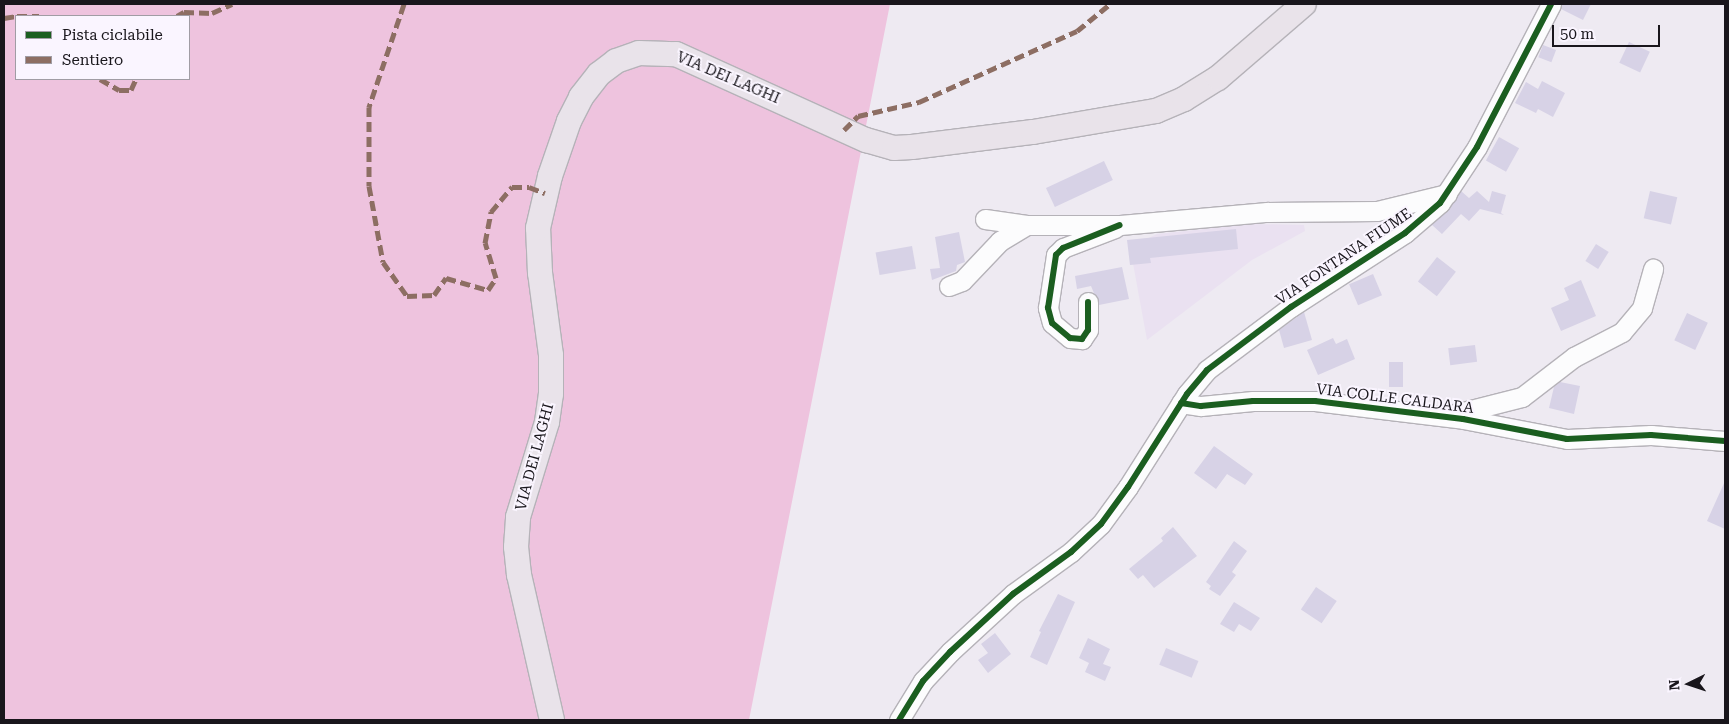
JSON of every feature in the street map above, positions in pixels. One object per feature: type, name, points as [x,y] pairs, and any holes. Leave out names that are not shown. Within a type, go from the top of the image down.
[{"type":"main road","name":"VIA DEI LAGHI","points":[[552,720],[519,575],[516,547],[518,517],[545,430],[552,394],[551,355],[540,273],[538,228],[550,176],[569,121],[581,96],[599,74],[616,61],[639,53],[676,54],[866,140],[894,148],[912,147],[1043,131],[1156,111],[1208,85],[1304,4]]},
{"type":"street","name":"VIA FONTANA FIUME","points":[[899,720],[923,681],[950,652],[1013,594],[1071,552],[1101,524],[1128,488],[1179,406],[1201,377],[1227,354],[1291,307],[1405,234],[1447,194],[1482,138],[1551,4]]},
{"type":"street","points":[[985,219],[1027,225],[1120,225],[1253,213],[1377,211],[1447,194]]},
{"type":"street","points":[[949,286],[965,278],[1000,241],[1027,225]]},
{"type":"street","points":[[1088,302],[1088,330],[1082,339],[1070,338],[1052,323],[1048,308],[1056,255],[1063,248],[1120,225]]},
{"type":"street","points":[[1444,417],[1522,397],[1574,358],[1622,332],[1642,308],[1653,269]]},
{"type":"street","name":"VIA COLLE CALDARA","points":[[1179,406],[1304,401],[1444,417],[1567,439],[1672,436],[1725,440]]},
{"type":"street","points":[[1672,436],[1696,430],[1725,430]]},
{"type":"shaded area","points":[[4,4],[890,4],[749,720],[4,720]]},
{"type":"shaded area","points":[[1251,224],[1304,225],[1305,231],[1252,260],[1147,340],[1130,247],[1157,234]]},
{"type":"building","points":[[1562,4],[1591,4],[1583,20],[1561,9]]},
{"type":"building","points":[[1629,42],[1650,52],[1640,73],[1619,63]]},
{"type":"building","points":[[1543,45],[1556,50],[1551,62],[1538,57]]},
{"type":"building","points":[[1542,81],[1565,93],[1553,117],[1538,109],[1536,113],[1515,103],[1526,82],[1538,89]]},
{"type":"building","points":[[1499,137],[1519,148],[1506,172],[1486,161]]},
{"type":"building","points":[[1104,161],[1113,180],[1055,207],[1046,188]]},
{"type":"building","points":[[1461,191],[1469,198],[1477,191],[1489,202],[1492,191],[1506,195],[1501,213],[1504,215],[1480,209],[1469,221],[1461,214],[1442,234],[1432,225],[1449,209]]},
{"type":"building","points":[[1650,191],[1677,197],[1671,225],[1644,218]]},
{"type":"building","points":[[1236,229],[1238,249],[1150,258],[1151,263],[1130,265],[1127,240]]},
{"type":"building","points":[[959,232],[965,262],[957,265],[956,271],[932,280],[930,269],[940,268],[935,237]]},
{"type":"building","points":[[1596,244],[1609,252],[1598,269],[1585,261]]},
{"type":"building","points":[[912,246],[916,269],[880,275],[876,252]]},
{"type":"building","points":[[1437,257],[1456,272],[1437,296],[1418,281]]},
{"type":"building","points":[[1122,267],[1129,299],[1099,305],[1091,286],[1077,289],[1075,276]]},
{"type":"building","points":[[1373,274],[1382,295],[1358,305],[1349,284]]},
{"type":"building","points":[[1581,280],[1596,316],[1561,331],[1551,308],[1569,300],[1564,288]]},
{"type":"building","points":[[1304,312],[1312,340],[1284,348],[1279,330]]},
{"type":"building","points":[[1687,313],[1708,323],[1695,350],[1674,340]]},
{"type":"building","points":[[1333,338],[1336,344],[1347,339],[1355,359],[1318,375],[1307,350]]},
{"type":"building","points":[[1475,345],[1477,362],[1450,365],[1448,348]]},
{"type":"building","points":[[1389,362],[1403,362],[1403,387],[1389,387]]},
{"type":"building","points":[[1560,382],[1580,386],[1574,414],[1549,408],[1554,387]]},
{"type":"building","points":[[1214,446],[1253,474],[1245,485],[1227,474],[1216,489],[1194,473]]},
{"type":"building","points":[[1725,481],[1725,529],[1707,521]]},
{"type":"building","points":[[1173,527],[1197,556],[1154,588],[1143,575],[1138,579],[1129,569],[1163,541],[1161,538]]},
{"type":"building","points":[[1234,541],[1247,551],[1232,572],[1236,575],[1220,596],[1209,589],[1211,586],[1206,582]]},
{"type":"building","points":[[1316,587],[1337,601],[1322,623],[1301,609]]},
{"type":"building","points":[[1058,594],[1075,602],[1047,665],[1030,657],[1041,632],[1039,631]]},
{"type":"building","points":[[1234,602],[1260,618],[1251,631],[1239,624],[1234,632],[1220,624]]},
{"type":"building","points":[[995,633],[1011,654],[988,673],[978,660],[988,653],[981,644]]},
{"type":"building","points":[[1088,638],[1110,649],[1103,664],[1111,667],[1105,681],[1085,672],[1089,663],[1079,658]]},
{"type":"building","points":[[1166,648],[1198,661],[1192,678],[1159,665]]},
{"type":"marked path","points":[[179,15],[184,12],[212,13],[232,4]]},
{"type":"marked path","points":[[404,4],[369,107],[369,186],[383,262],[407,296],[434,295],[446,278],[488,290],[496,278],[485,243],[491,212],[512,187],[529,187],[545,193]]},
{"type":"marked path","points":[[844,130],[858,116],[919,102],[1077,31],[1110,4]]},
{"type":"marked path","points":[[4,18],[15,16]]},
{"type":"marked path","points":[[102,80],[119,90],[131,90],[136,80]]},
{"type":"cycle path","points":[[899,720],[923,681],[950,652],[1013,594],[1071,552],[1101,524],[1128,487],[1187,394],[1207,370],[1291,307],[1405,233],[1440,203],[1477,147],[1551,4]]},
{"type":"cycle path","points":[[1088,302],[1088,330],[1082,339],[1070,338],[1052,323],[1048,308],[1056,255],[1063,248],[1120,225]]},
{"type":"cycle path","points":[[1181,403],[1201,406],[1253,401],[1315,401],[1463,419],[1567,439],[1651,435],[1725,441]]}]
